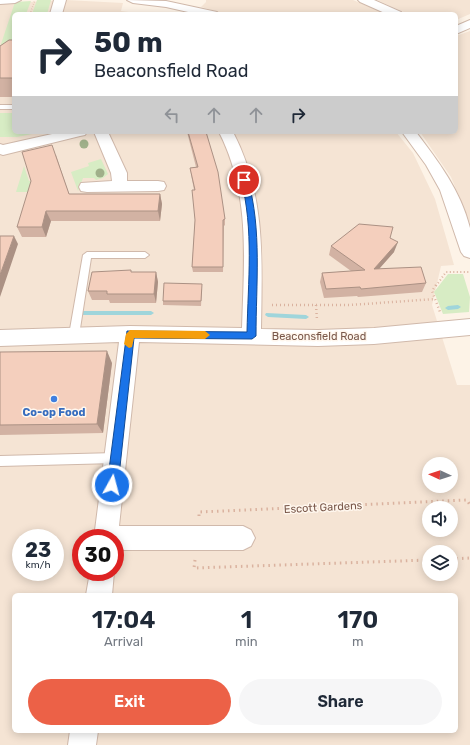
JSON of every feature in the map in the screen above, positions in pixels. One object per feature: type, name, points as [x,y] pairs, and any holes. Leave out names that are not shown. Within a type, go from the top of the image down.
[{"type":"street","points":[[0,1],[14,0]]},
{"type":"street","points":[[57,12],[60,0]]},
{"type":"street","points":[[133,0],[168,2],[206,12]]},
{"type":"street","points":[[364,0],[392,12]]},
{"type":"street","points":[[458,29],[470,24]]},
{"type":"street","points":[[1,152],[58,134]]},
{"type":"street","points":[[101,134],[119,173],[120,186]]},
{"type":"street","points":[[227,134],[238,156],[248,192],[253,233],[252,336]]},
{"type":"street","points":[[410,134],[432,163],[448,190],[470,252]]},
{"type":"street","points":[[87,187],[158,186]]},
{"type":"street","name":"Beaconsfield Road","points":[[0,338],[130,334],[318,338],[374,336],[470,327]]},
{"type":"street","points":[[107,529],[130,334]]},
{"type":"street","points":[[124,538],[243,538]]},
{"type":"street","points":[[99,593],[101,581]]},
{"type":"street","points":[[82,745],[84,733]]},
{"type":"lane","points":[[0,107],[12,107]]},
{"type":"lane","points":[[74,335],[87,255],[145,255]]},
{"type":"lane","points":[[0,461],[116,458]]},
{"type":"path","points":[[31,12],[35,0]]},
{"type":"path","points":[[440,313],[432,292],[446,272],[470,272]]},
{"type":"path","points":[[268,305],[350,306],[435,299]]},
{"type":"path","points":[[316,305],[317,320]]},
{"type":"path","name":"Escott Gardens","points":[[422,560],[194,568],[199,512],[468,500],[470,505]]},
{"type":"path","points":[[458,559],[470,558]]},
{"type":"shaded area","points":[[0,0],[11,3],[66,0],[123,3],[121,11],[128,12],[12,12],[12,134],[398,134],[413,153],[435,199],[454,265],[441,266],[432,305],[457,385],[470,385],[470,745],[0,745]]},
{"type":"shaded area","points":[[206,0],[353,0],[381,12],[219,12],[201,7]]},
{"type":"shaded area","points":[[377,0],[470,0],[470,14],[458,19],[458,12],[404,12]]},
{"type":"shaded area","points":[[470,31],[470,223],[451,177],[421,134],[458,134],[458,35]]},
{"type":"green space","points":[[37,0],[51,0],[48,12],[33,12]]},
{"type":"green space","points":[[31,1],[27,12],[12,12],[12,49],[0,47],[15,2]]},
{"type":"green space","points":[[0,113],[12,113],[12,134],[32,134],[17,137],[0,137]]},
{"type":"green space","points":[[101,159],[108,174],[103,178],[96,180],[94,178],[83,178],[78,191],[71,172],[89,166],[88,163]]},
{"type":"green space","points":[[24,166],[29,181],[42,178],[46,192],[16,192]]},
{"type":"green space","points":[[448,274],[463,274],[470,297],[469,312],[443,314],[434,292]]},
{"type":"building","points":[[9,40],[12,40],[12,78],[0,78],[0,46]]},
{"type":"building","points":[[189,134],[207,134],[218,172],[225,219],[223,220],[223,267],[192,267],[195,220],[192,190],[195,190],[190,168],[198,167]]},
{"type":"building","points":[[52,145],[69,194],[160,194],[158,211],[46,211],[42,227],[17,227],[31,181],[22,152]]},
{"type":"building","points":[[359,224],[393,227],[390,238],[398,242],[374,269],[421,267],[426,283],[361,289],[360,287],[326,289],[322,273],[365,270],[331,246]]},
{"type":"building","points":[[0,236],[14,236],[0,275]]},
{"type":"building","points":[[131,270],[131,272],[156,272],[154,294],[107,294],[107,291],[88,291],[92,272]]},
{"type":"building","points":[[164,283],[202,284],[201,301],[163,301]]},
{"type":"building","name":"Co-op Food","points":[[107,351],[97,424],[0,425],[0,352]]},
{"type":"waterway","points":[[448,308],[458,307]]},
{"type":"waterway","points":[[83,313],[151,313]]},
{"type":"waterway","points":[[268,315],[306,317]]},
{"type":"slow traffic","points":[[129,344],[130,334],[205,335]]},
{"type":"place","name":"Co-op Food","points":[[54,399]]},
{"type":"route","points":[[112,485],[130,334],[252,336],[253,233],[248,192],[244,180]]}]
